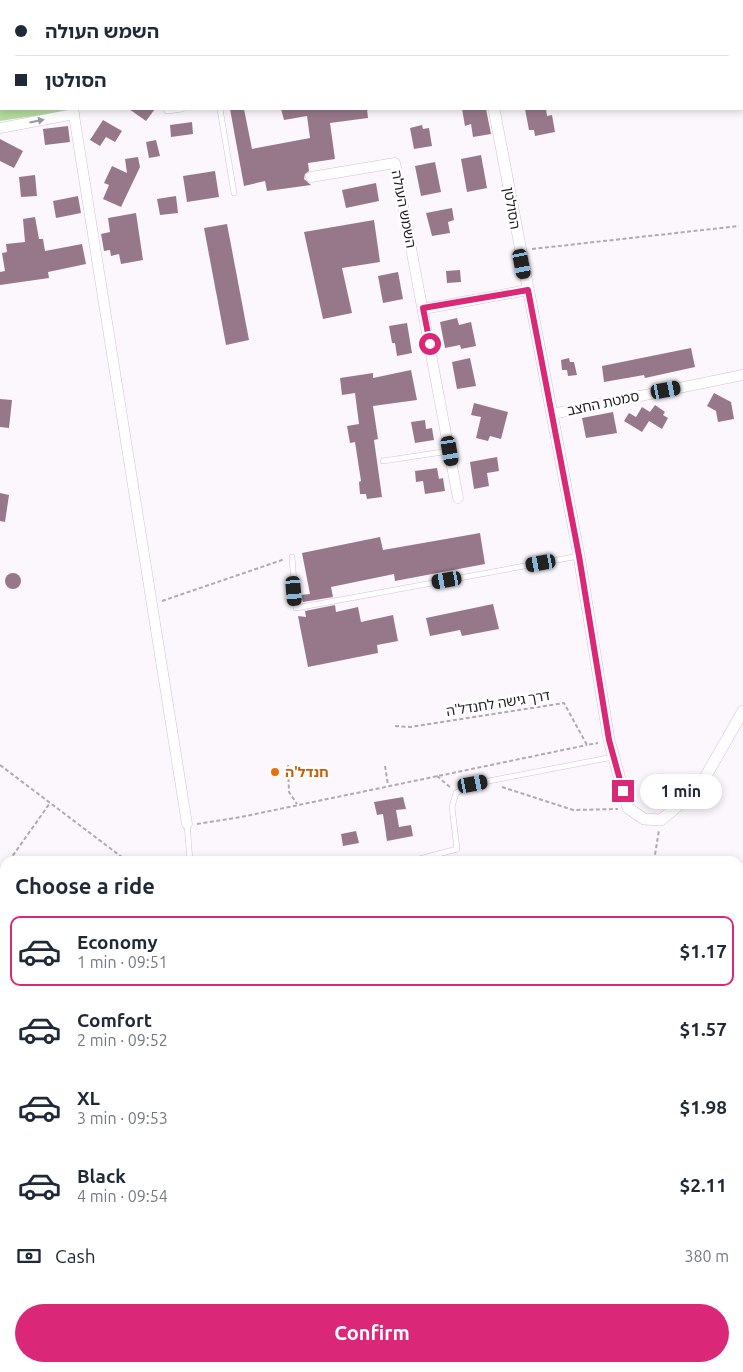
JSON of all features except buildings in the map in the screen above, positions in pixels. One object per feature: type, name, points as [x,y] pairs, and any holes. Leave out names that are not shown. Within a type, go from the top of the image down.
[{"type":"street","name":"הסולטן","points":[[494,110],[579,556],[609,740],[628,808]]},
{"type":"street","points":[[0,128],[73,111],[150,605],[187,824]]},
{"type":"street","name":"השמש העולה","points":[[311,177],[396,163],[458,498]]},
{"type":"street","points":[[423,308],[528,290]]},
{"type":"street","name":"סמטת החצב","points":[[552,414],[743,375]]},
{"type":"street","points":[[628,808],[644,819],[661,820],[699,788],[743,711]]},
{"type":"lane","points":[[220,110],[234,193]]},
{"type":"lane","points":[[383,461],[450,451]]},
{"type":"lane","points":[[292,556],[296,608],[579,556]]},
{"type":"lane","points":[[431,856],[457,849],[452,808],[456,793],[473,784],[485,781],[613,756]]},
{"type":"lane","points":[[187,824],[190,856]]},
{"type":"path","points":[[520,251],[739,226]]},
{"type":"path","points":[[150,605],[292,556]]},
{"type":"path","name":"דרך גישה לחנדל'ה","points":[[394,726],[410,727],[564,704],[587,745]]},
{"type":"path","points":[[187,824],[214,822],[609,740]]},
{"type":"path","points":[[0,764],[120,856]]},
{"type":"path","points":[[288,765],[289,792],[297,804]]},
{"type":"path","points":[[385,766],[388,785]]},
{"type":"path","points":[[437,776],[456,793]]},
{"type":"path","points":[[485,781],[573,810],[628,808]]},
{"type":"path","points":[[13,856],[50,803]]},
{"type":"path","points":[[655,856],[661,820]]},
{"type":"green space","points":[[0,110],[67,111],[0,121]]},
{"type":"place","name":"חנדל'ה","points":[[275,772]]},
{"type":"route","points":[[430,344],[423,308],[528,290],[579,556],[609,740],[623,791]]}]
